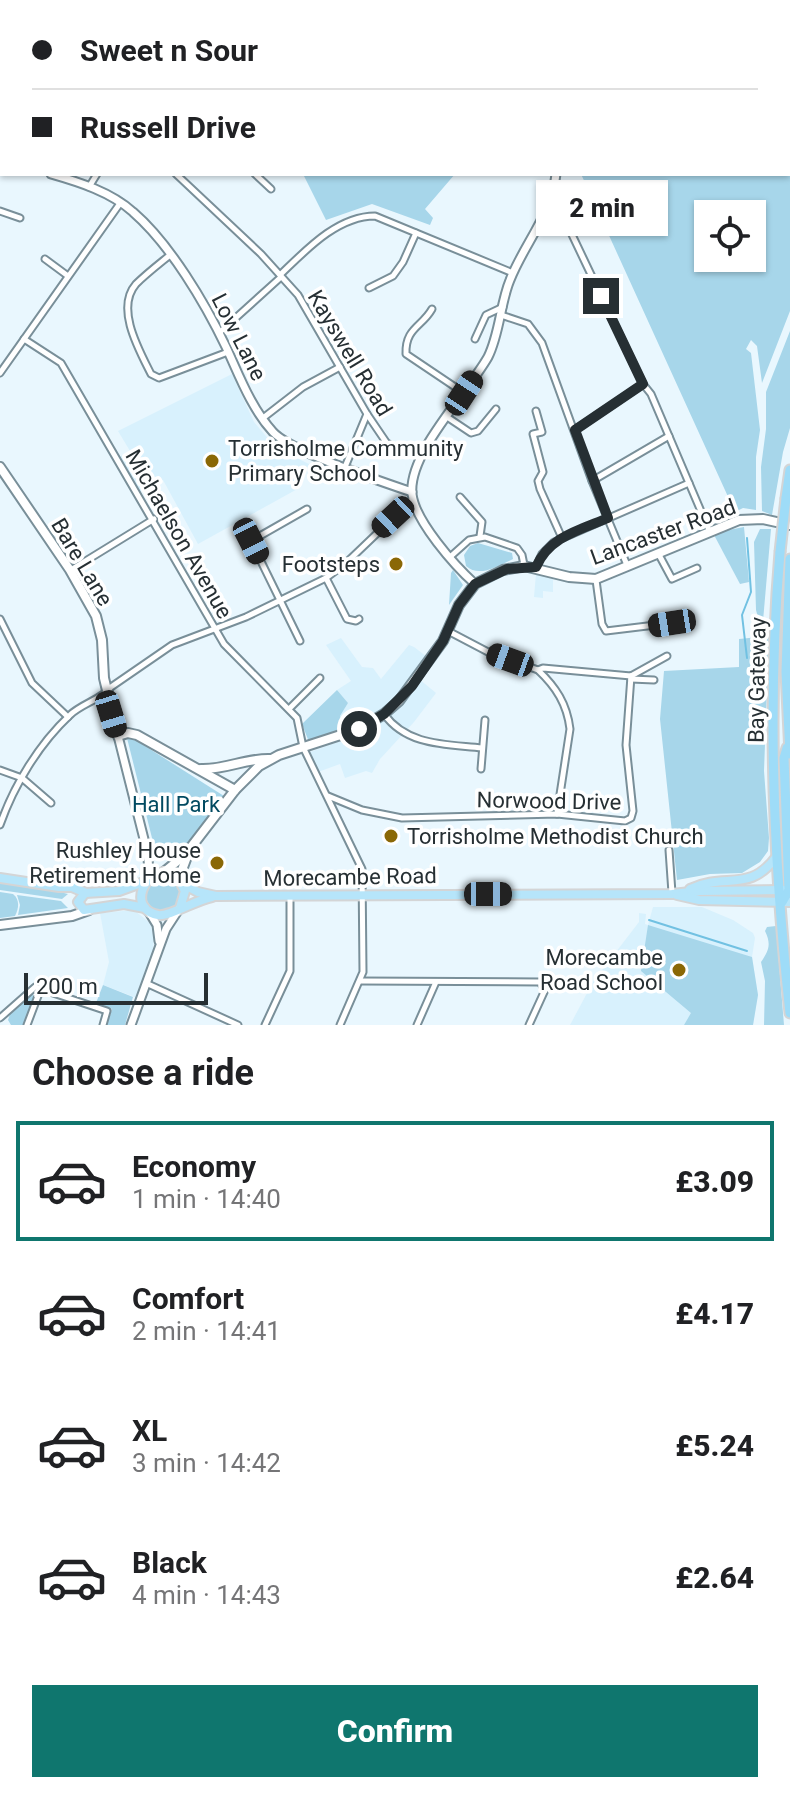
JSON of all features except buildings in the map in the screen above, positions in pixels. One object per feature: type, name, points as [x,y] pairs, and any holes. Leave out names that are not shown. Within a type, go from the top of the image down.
[{"type":"highway","name":"Bay Gateway","points":[[786,890],[777,856],[773,676],[780,552],[790,470]]},
{"type":"highway","name":"Bay Gateway","points":[[790,560],[786,672],[790,754]]},
{"type":"highway","points":[[789,741],[784,758],[784,902],[790,1013]]},
{"type":"main road","name":"Bare Lane","points":[[0,467],[70,570],[100,627],[107,693],[118,736]]},
{"type":"main road","name":"Lancaster Road","points":[[475,584],[503,570],[524,566],[569,577],[596,579],[739,520],[790,525]]},
{"type":"main road","points":[[57,917],[72,910],[80,896],[87,893],[124,890],[164,872],[192,847],[235,790],[270,759],[359,729],[384,714],[412,686],[448,631],[459,605],[475,584]]},
{"type":"main road","points":[[118,736],[132,733],[235,790]]},
{"type":"main road","points":[[200,769],[229,767],[255,758],[270,759]]},
{"type":"main road","points":[[59,887],[70,892],[81,908],[130,904],[166,916],[180,909],[185,897],[183,866],[192,847]]},
{"type":"main road","points":[[677,894],[715,881],[756,877],[767,870],[777,856]]},
{"type":"main road","points":[[164,872],[174,875],[182,883]]},
{"type":"main road","points":[[0,878],[72,887],[95,900],[90,909],[75,915],[0,925]]},
{"type":"main road","points":[[146,880],[142,898],[148,910]]},
{"type":"main road","name":"Morecambe Road","points":[[182,883],[198,892],[216,896],[677,894],[786,890]]},
{"type":"main road","name":"Morecambe Road","points":[[677,894],[699,900],[784,902]]},
{"type":"main road","name":"Morecambe Road","points":[[180,909],[194,901],[216,896]]},
{"type":"street","name":"Low Lane","points":[[57,176],[121,202],[146,225],[205,305],[243,386],[278,436],[412,496]]},
{"type":"street","points":[[89,187],[96,176]]},
{"type":"street","name":"Kayswell Road","points":[[178,176],[304,303],[367,414],[386,442],[394,448]]},
{"type":"street","points":[[257,176],[271,189]]},
{"type":"street","points":[[0,825],[22,778],[68,717],[80,706],[107,693],[138,667],[172,645],[282,600],[326,578],[345,564],[412,496],[418,460],[489,354],[513,273],[550,203],[556,176]]},
{"type":"street","points":[[0,373],[121,202]]},
{"type":"street","points":[[550,203],[560,210],[643,384],[651,394],[709,530]]},
{"type":"street","points":[[0,211],[20,218]]},
{"type":"street","points":[[219,333],[321,237],[365,216],[375,216],[513,273]]},
{"type":"street","points":[[369,288],[393,276],[416,233]]},
{"type":"street","points":[[170,255],[134,286],[128,299],[127,312],[151,374],[159,378],[228,352]]},
{"type":"street","points":[[45,259],[68,276]]},
{"type":"street","points":[[432,309],[426,319],[414,325],[406,354],[464,393]]},
{"type":"street","points":[[475,339],[486,315],[502,311],[528,324],[542,343],[592,481],[627,565]]},
{"type":"street","name":"Michaelson Avenue","points":[[24,339],[61,363],[154,519],[214,629],[224,644],[297,718],[303,747],[362,869],[364,965],[340,1025]]},
{"type":"street","points":[[263,418],[303,387],[340,367]]},
{"type":"street","points":[[575,430],[643,384]]},
{"type":"street","points":[[447,417],[471,433],[478,431],[496,409]]},
{"type":"street","points":[[536,411],[542,432],[533,434],[543,472],[538,481],[562,538]]},
{"type":"street","points":[[345,467],[367,414]]},
{"type":"street","points":[[592,481],[669,436]]},
{"type":"street","points":[[536,567],[545,549],[562,538],[689,483]]},
{"type":"street","points":[[412,496],[426,525],[475,584]]},
{"type":"street","points":[[460,497],[482,522],[480,536]]},
{"type":"street","points":[[300,641],[251,541],[307,509]]},
{"type":"street","points":[[70,570],[154,519]]},
{"type":"street","points":[[450,557],[469,540],[480,536],[517,548],[524,566]]},
{"type":"street","points":[[657,552],[672,579],[697,568]]},
{"type":"street","points":[[326,578],[347,619],[359,619]]},
{"type":"street","points":[[596,579],[602,624],[606,631],[672,623]]},
{"type":"street","points":[[1,623],[32,683],[68,717]]},
{"type":"street","points":[[448,631],[488,652],[538,670],[558,692],[569,717],[570,729],[557,814]]},
{"type":"street","points":[[631,677],[667,656]]},
{"type":"street","points":[[538,670],[543,668],[654,680]]},
{"type":"street","name":"Norwood Drive","points":[[327,795],[362,810],[402,818],[557,814],[625,821],[631,818],[633,811],[626,745],[631,677]]},
{"type":"street","points":[[289,709],[320,678]]},
{"type":"street","points":[[384,714],[399,731],[414,739],[482,748]]},
{"type":"street","points":[[481,769],[485,720]]},
{"type":"street","points":[[118,736],[147,851],[149,869],[146,880]]},
{"type":"street","points":[[0,770],[22,778],[51,803]]},
{"type":"street","points":[[669,850],[677,894]]},
{"type":"street","points":[[147,851],[164,872]]},
{"type":"street","points":[[265,1025],[290,971],[290,896]]},
{"type":"street","points":[[131,1025],[168,924],[180,909]]},
{"type":"street","points":[[148,910],[159,935],[158,955]]},
{"type":"street","points":[[360,981],[536,981],[544,984],[544,994],[529,1025]]},
{"type":"street","points":[[417,1025],[436,982]]},
{"type":"street","points":[[148,984],[238,1025]]},
{"type":"street","points":[[7,1025],[0,1018],[31,988],[41,988],[107,1011],[103,1025]]},
{"type":"street","points":[[27,1025],[41,988]]},
{"type":"shaded area","name":"Torrisholme Community Primary School","points":[[232,374],[254,422],[276,448],[309,464],[301,487],[198,544],[163,480],[140,492],[119,457],[130,451],[118,431]]},
{"type":"shaded area","points":[[536,574],[553,579],[553,592],[543,591],[543,598],[534,597]]},
{"type":"shaded area","points":[[341,638],[362,667],[373,668],[381,679],[409,645],[414,647],[431,660],[419,679],[436,693],[380,759],[372,773],[366,771],[345,778],[340,764],[318,772],[310,752],[355,736],[346,730],[340,716],[348,703],[337,690],[351,681],[326,645]]},
{"type":"shaded area","name":"Morecambe Road School","points":[[653,907],[702,907],[733,920],[753,933],[752,957],[758,995],[753,1025],[570,1025],[593,982],[639,922],[639,913],[646,914],[645,924],[648,925]]},
{"type":"shaded area","points":[[134,910],[150,923],[154,937],[153,955],[137,998],[103,985],[109,962],[100,913]]},
{"type":"green space","points":[[304,176],[453,176],[425,209],[433,218],[430,225],[372,204],[326,220]]},
{"type":"green space","points":[[582,176],[790,176],[790,311],[762,383],[757,346],[751,340],[746,349],[751,353],[760,430],[756,457],[756,510],[743,508],[735,512]]},
{"type":"green space","points":[[790,331],[790,428],[772,515],[762,511],[761,467],[766,429],[766,392]]},
{"type":"green space","points":[[744,527],[749,582],[740,584],[713,533]]},
{"type":"green space","points":[[760,529],[771,529],[763,621],[759,621],[756,610],[754,542]]},
{"type":"green space","points":[[478,543],[512,553],[513,559],[489,570],[471,569],[466,566],[464,555],[470,546]]},
{"type":"green space","points":[[453,570],[463,585],[449,605],[451,573]]},
{"type":"green space","points":[[769,636],[764,771],[768,851],[760,862],[742,873],[710,874],[677,880],[660,719],[664,671],[739,667],[739,639]]},
{"type":"green space","points":[[337,690],[348,703],[340,716],[346,730],[309,742],[302,724]]},
{"type":"green space","name":"Hall Park","points":[[126,734],[224,796],[175,860],[157,858]]},
{"type":"green space","points":[[163,878],[175,883],[180,895],[175,907],[163,912],[151,907],[146,895],[151,883]]},
{"type":"green space","points":[[0,883],[68,894],[62,899],[0,890]]},
{"type":"green space","points":[[0,892],[13,894],[17,899],[15,916],[0,918]]},
{"type":"green space","points":[[17,895],[61,901],[68,908],[18,915],[20,905]]},
{"type":"green space","points":[[648,925],[752,957],[758,995],[753,1025],[684,1025],[691,1013],[641,971]]},
{"type":"green space","points":[[776,926],[784,1025],[764,1025],[765,981],[761,962],[768,948],[765,931],[767,927]]},
{"type":"green space","points":[[103,985],[133,997],[125,1025],[107,1025],[112,1009],[96,1003]]},
{"type":"green space","points":[[33,993],[24,1025],[11,1025],[8,1020],[10,1014]]},
{"type":"waterway","points":[[747,538],[751,592],[742,615],[747,658]]},
{"type":"waterway","points":[[649,920],[747,951]]},
{"type":"place","name":"Torrisholme Community Primary School","points":[[212,461]]},
{"type":"place","name":"Footsteps","points":[[396,564]]},
{"type":"place","name":"Torrisholme Methodist Church","points":[[391,836]]},
{"type":"place","name":"Rushley House Retirement Home","points":[[217,863]]},
{"type":"place","name":"Morecambe Road School","points":[[679,970]]},
{"type":"route","points":[[359,729],[384,714],[412,686],[443,641],[459,605],[475,584],[507,569],[536,567],[545,549],[554,542],[608,518],[575,430],[643,384],[601,296]]}]
